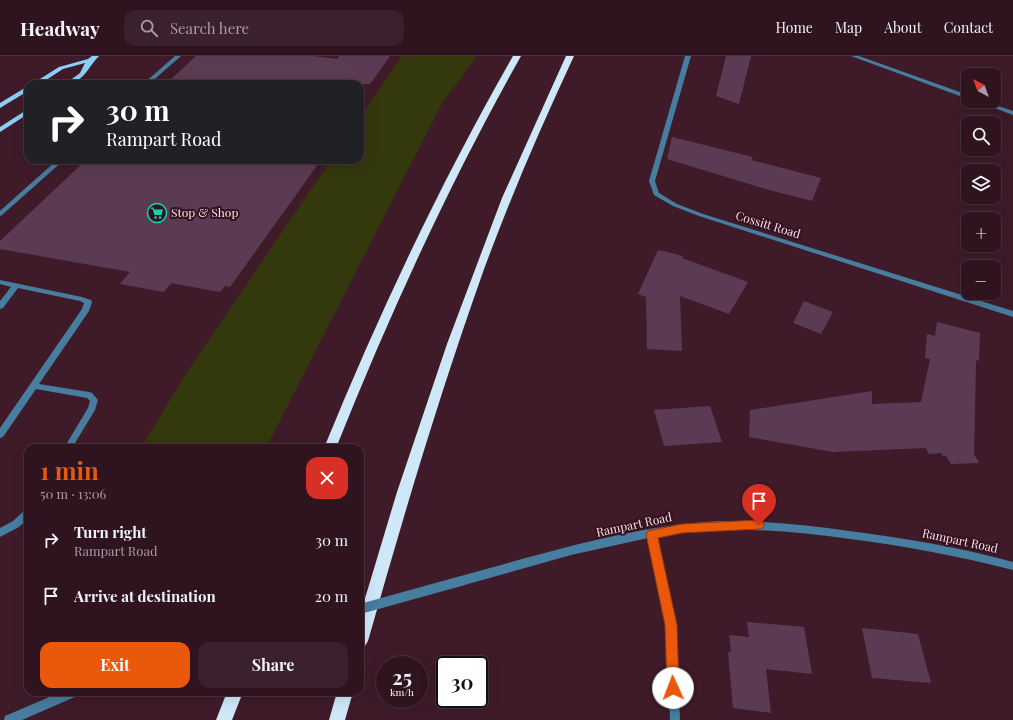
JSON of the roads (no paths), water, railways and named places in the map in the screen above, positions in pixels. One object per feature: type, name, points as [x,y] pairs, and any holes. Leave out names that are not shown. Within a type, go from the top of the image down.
[{"type":"highway","points":[[332,444],[400,284],[428,223],[477,126],[517,56]]},
{"type":"highway","points":[[364,628],[415,458],[470,294],[514,180],[570,56]]},
{"type":"highway","points":[[224,720],[233,696]]},
{"type":"highway","points":[[338,720],[344,696]]},
{"type":"main road","points":[[41,80],[60,68],[90,60],[96,56]]},
{"type":"main road","points":[[74,80],[82,74],[90,60]]},
{"type":"main road","points":[[0,106],[24,91]]},
{"type":"main road","points":[[0,130],[24,114]]},
{"type":"street","points":[[151,80],[178,56]]},
{"type":"street","name":"Cossitt Road","points":[[688,56],[652,181],[656,194],[675,205],[701,215],[1013,314]]},
{"type":"street","points":[[854,56],[961,94]]},
{"type":"street","points":[[999,108],[1013,113]]},
{"type":"street","points":[[0,214],[56,164]]},
{"type":"street","points":[[0,282],[82,299],[88,302],[86,310],[0,436]]},
{"type":"street","points":[[0,306],[16,286]]},
{"type":"street","points":[[34,386],[89,394],[94,400],[92,408],[70,444]]},
{"type":"street","points":[[0,533],[16,524],[24,517]]},
{"type":"street","name":"Rampart Road","points":[[364,608],[557,555],[682,528],[759,525],[890,540],[972,554],[1013,566]]},
{"type":"street","points":[[652,534],[671,625],[675,720]]},
{"type":"street","points":[[10,720],[64,696]]},
{"type":"place","name":"Stop & Shop","points":[[157,213]]}]
